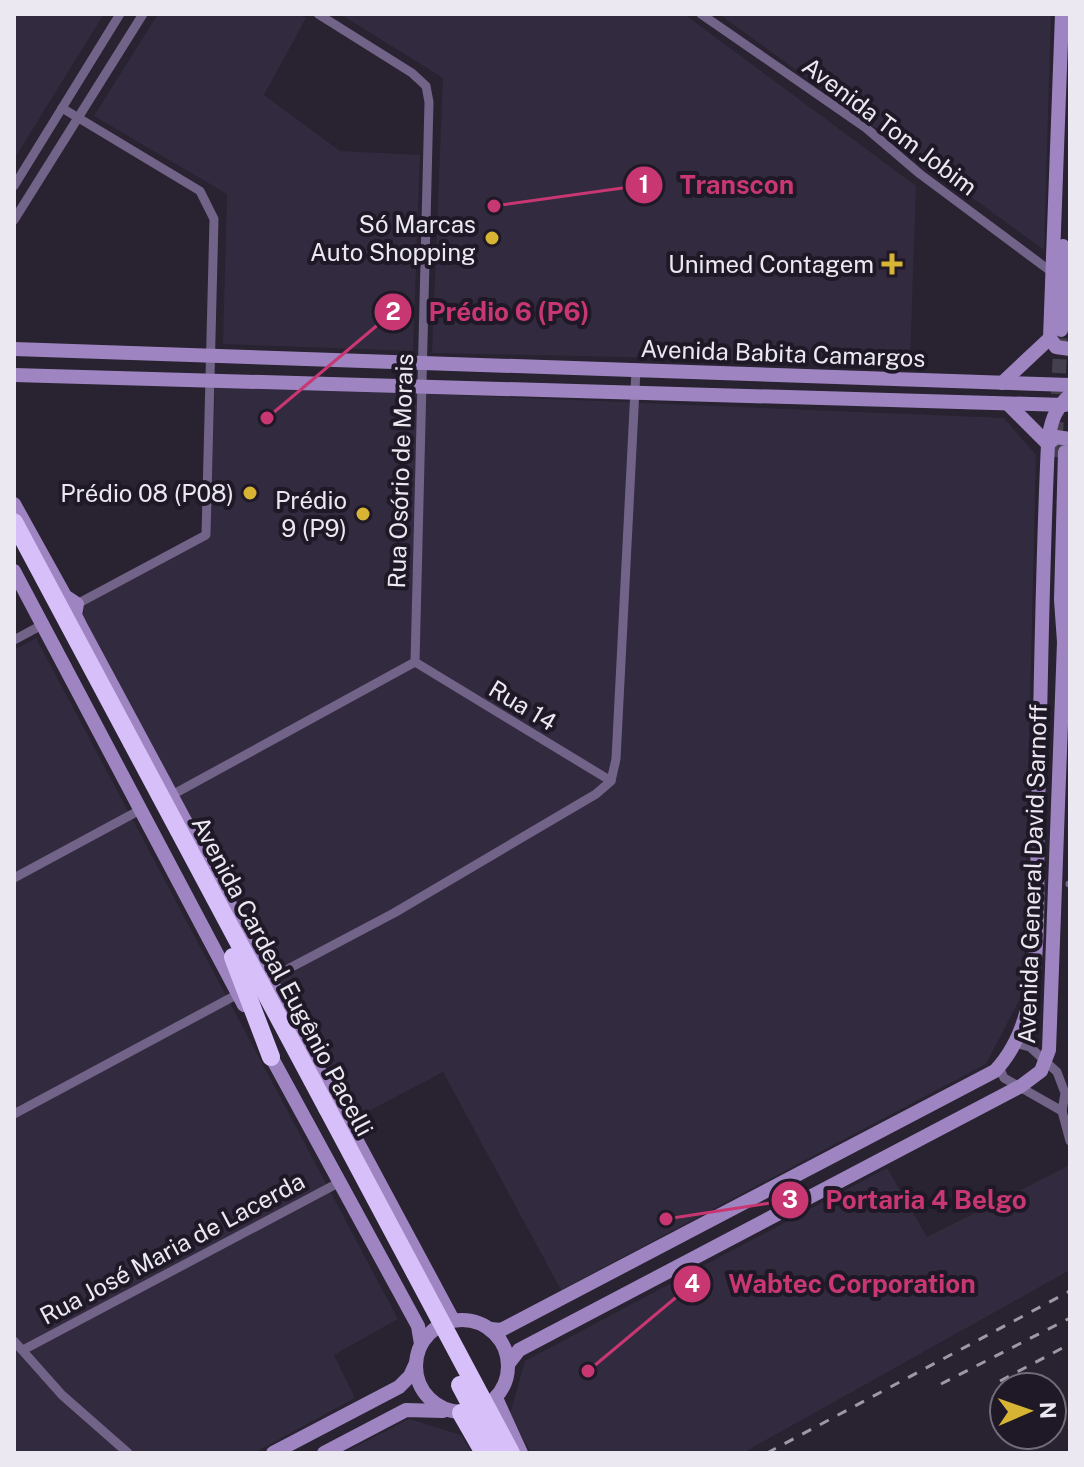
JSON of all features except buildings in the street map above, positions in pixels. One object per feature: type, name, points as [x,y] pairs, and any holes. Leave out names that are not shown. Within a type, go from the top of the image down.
[{"type":"highway","name":"Avenida Cardeal Eugênio Pacelli","points":[[14,522],[285,1031],[322,1111],[496,1453]]},
{"type":"highway","name":"Avenida Cardeal Eugênio Pacelli","points":[[14,544],[233,957],[511,1453]]},
{"type":"highway","points":[[233,957],[271,1057]]},
{"type":"highway","points":[[269,979],[285,1031]]},
{"type":"highway","points":[[452,1412],[484,1453]]},
{"type":"main road","points":[[1060,333],[1053,273],[1062,14]]},
{"type":"main road","points":[[1001,383],[1060,333],[1069,14]]},
{"type":"main road","points":[[1070,294],[1056,347],[1070,349]]},
{"type":"main road","name":"Avenida Babita Camargos","points":[[14,349],[1070,385]]},
{"type":"main road","name":"Avenida Babita Camargos","points":[[14,375],[1009,405],[1061,403]]},
{"type":"main road","points":[[1059,448],[1051,420],[1070,385]]},
{"type":"main road","points":[[1009,405],[1059,448]]},
{"type":"main road","name":"Avenida General David Sarnoff","points":[[509,1363],[519,1350],[1021,1086],[1041,1071],[1046,1062],[1064,642],[1059,448]]},
{"type":"main road","name":"Avenida General David Sarnoff","points":[[491,1329],[501,1330],[999,1067],[1015,1043],[1024,1024],[1034,975],[1043,648],[1039,620],[1059,448]]},
{"type":"main road","name":"Avenida Cardeal Eugênio Pacelli","points":[[14,504],[65,596],[77,604],[75,615],[80,625],[453,1320]]},
{"type":"main road","name":"Avenida Cardeal Eugênio Pacelli","points":[[14,571],[271,1057],[418,1326],[421,1344]]},
{"type":"main road","points":[[1064,642],[1070,591]]},
{"type":"main road","points":[[875,1133],[887,1155]]},
{"type":"main road","points":[[683,1234],[694,1256]]},
{"type":"main road","points":[[661,1245],[675,1266]]},
{"type":"main road","points":[[273,1453],[399,1387],[410,1376],[421,1344],[440,1325],[466,1319],[491,1329],[500,1339],[509,1363],[508,1376],[496,1398],[486,1407],[452,1412],[406,1410],[324,1453]]},
{"type":"main road","points":[[416,1363],[423,1391],[452,1412]]},
{"type":"main road","points":[[496,1398],[521,1453]]},
{"type":"street","points":[[14,186],[120,14]]},
{"type":"street","points":[[14,220],[143,14]]},
{"type":"street","name":"Rua Osório de Morais","points":[[318,14],[426,86],[429,102],[415,662]]},
{"type":"street","name":"Avenida Tom Jobim","points":[[701,14],[866,128],[920,174],[1053,273]]},
{"type":"street","points":[[62,108],[200,191],[209,203],[214,219],[206,535],[77,604]]},
{"type":"street","points":[[269,979],[394,913],[596,794],[611,781],[616,759],[636,370]]},
{"type":"street","points":[[14,640],[42,625]]},
{"type":"street","points":[[172,795],[415,662]]},
{"type":"street","name":"Rua 14","points":[[415,662],[611,781]]},
{"type":"street","points":[[14,878],[140,810]]},
{"type":"street","points":[[14,1114],[238,994]]},
{"type":"street","points":[[1015,1043],[1030,1047],[1057,1072],[1062,1084],[1062,1111],[1070,1141]]},
{"type":"street","points":[[999,1067],[1004,1078],[1062,1111]]},
{"type":"street","name":"Rua José Maria de Lacerda","points":[[23,1350],[340,1182]]},
{"type":"street","points":[[14,1341],[62,1395],[128,1453]]},
{"type":"shaded area","points":[[14,14],[104,14],[14,159]]},
{"type":"shaded area","points":[[158,14],[300,14],[306,18],[264,95],[340,151],[420,155],[413,351],[223,344],[227,194],[94,116]]},
{"type":"shaded area","points":[[340,14],[684,14],[916,186],[910,363],[432,353],[443,78]]},
{"type":"shaded area","points":[[719,14],[1051,14],[1044,250]]},
{"type":"shaded area","points":[[215,385],[1004,418],[1036,455],[1023,993],[986,1064],[561,1290],[443,1072],[352,1120],[83,617],[84,605],[210,538]]},
{"type":"shaded area","points":[[36,638],[398,1319],[334,1355],[355,1398],[254,1453],[14,1453],[14,650]]},
{"type":"shaded area","points":[[1070,1165],[1070,1270],[743,1453],[531,1453],[510,1414],[525,1361],[887,1168],[927,1237]]},
{"type":"shaded area","points":[[409,1419],[461,1435],[472,1453],[343,1453]]},
{"type":"tunnel","points":[[1055,457],[1061,330]]},
{"type":"railway","points":[[767,1453],[1070,1291]]},
{"type":"railway","points":[[941,1384],[1070,1318]]},
{"type":"railway","points":[[1019,1371],[1070,1344]]},
{"type":"place","name":"Transcon","points":[[494,206]]},
{"type":"place","name":"Só Marcas Auto Shopping","points":[[492,238]]},
{"type":"place","name":"Unimed Contagem","points":[[892,264]]},
{"type":"place","name":"Prédio 6 (P6)","points":[[267,418]]},
{"type":"place","name":"Prédio 08 (P08)","points":[[250,493]]},
{"type":"place","name":"Prédio 9 (P9)","points":[[363,514]]},
{"type":"place","name":"Portaria 4 Belgo","points":[[666,1219]]},
{"type":"place","name":"Wabtec Corporation","points":[[588,1371]]}]
